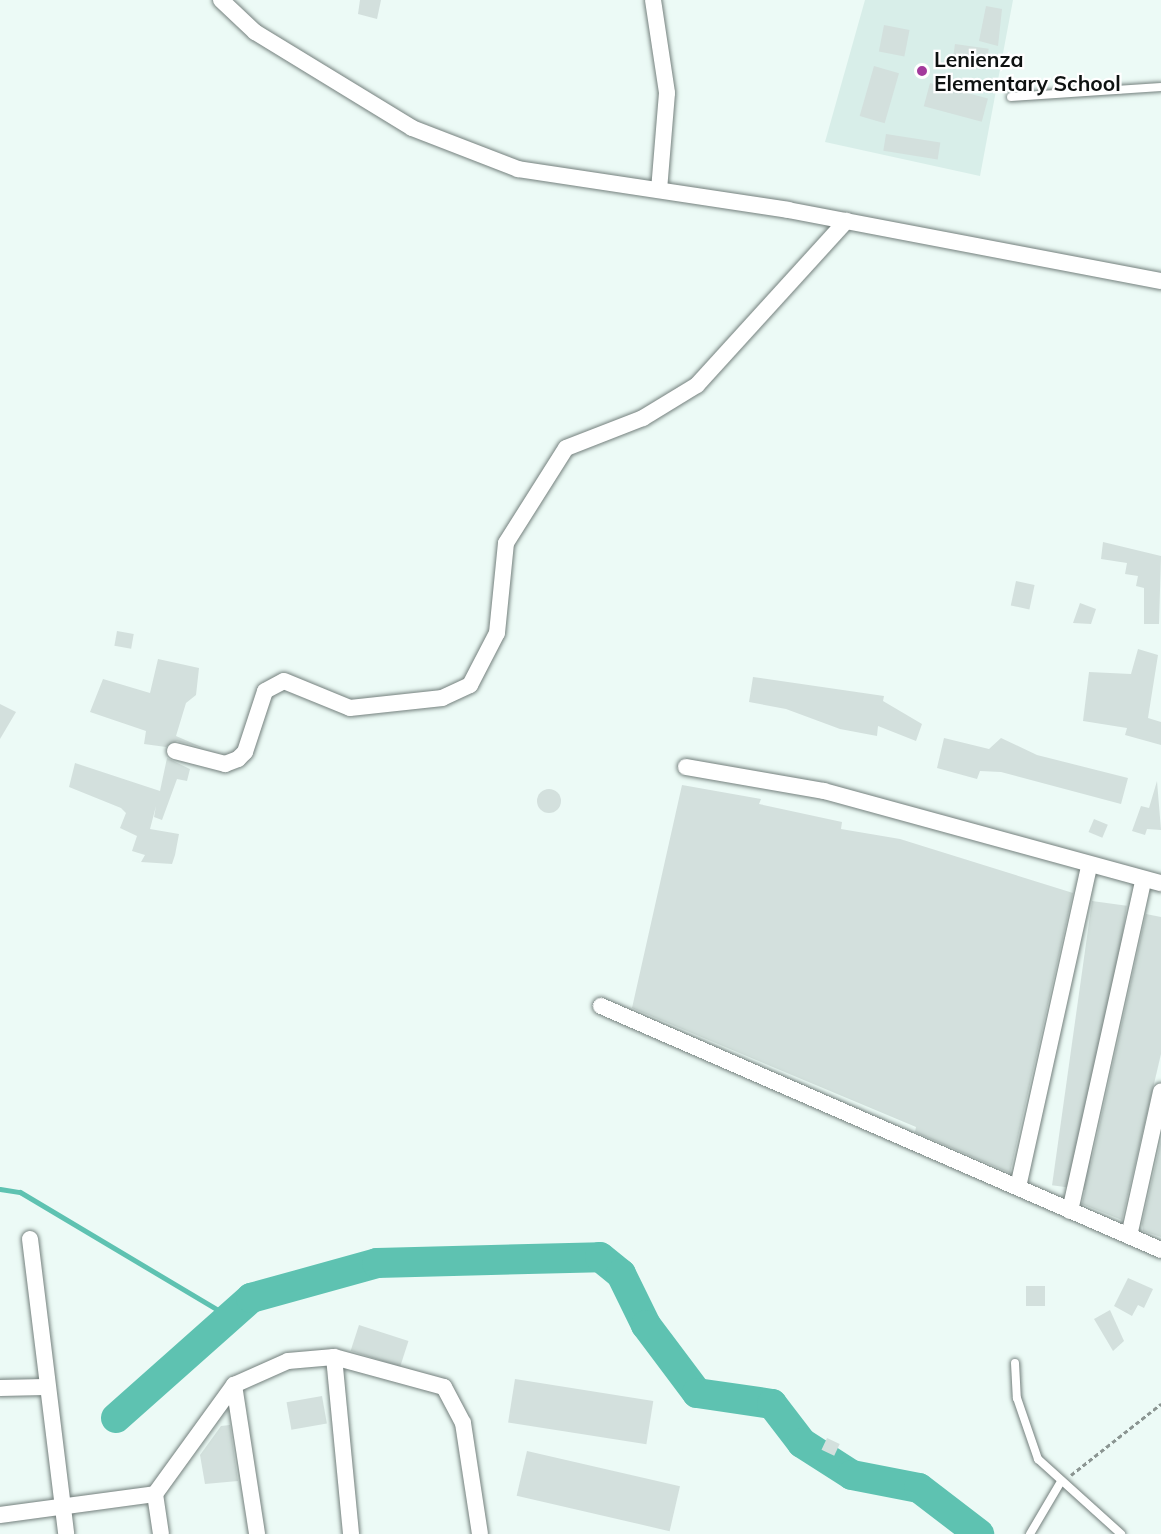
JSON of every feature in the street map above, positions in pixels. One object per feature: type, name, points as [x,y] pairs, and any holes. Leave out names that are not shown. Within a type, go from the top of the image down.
[{"type":"street","points":[[221,0],[255,32],[412,128],[462,151],[518,169],[846,221],[1161,281]]},
{"type":"street","points":[[652,0],[667,93],[660,190]]},
{"type":"street","points":[[175,751],[225,764],[238,759],[245,752],[265,691],[284,681],[350,708],[442,698],[470,685],[497,633],[506,543],[566,448],[644,418],[697,385],[846,221]]},
{"type":"street","points":[[686,767],[824,791],[1089,867],[1143,881],[1161,883]]},
{"type":"street","points":[[1018,1187],[1089,867]]},
{"type":"street","points":[[1070,1211],[1143,881]]},
{"type":"street","points":[[601,1005],[1161,1250]]},
{"type":"street","points":[[1129,1236],[1161,1092]]},
{"type":"street","points":[[30,1239],[45,1387],[66,1534]]},
{"type":"street","points":[[334,1357],[351,1534]]},
{"type":"street","points":[[161,1534],[155,1494],[234,1385],[288,1361],[334,1357],[444,1387],[463,1423],[480,1534]]},
{"type":"street","points":[[234,1385],[257,1534]]},
{"type":"street","points":[[0,1388],[45,1387]]},
{"type":"street","points":[[0,1515],[62,1509],[155,1494]]},
{"type":"lane","points":[[1011,97],[1161,87]]},
{"type":"lane","points":[[1015,1363],[1024,1425],[1038,1459],[1060,1484],[1121,1534]]},
{"type":"lane","points":[[1030,1534],[1060,1484]]},
{"type":"path","points":[[1060,1484],[1161,1404]]},
{"type":"shaded area","name":"Lenienza Elementary School","points":[[865,0],[1013,0],[980,176],[825,142]]},
{"type":"building","points":[[360,0],[381,0],[377,19],[358,14]]},
{"type":"building","points":[[986,6],[1002,9],[998,46],[979,41]]},
{"type":"building","points":[[884,25],[910,30],[904,56],[879,52]]},
{"type":"building","points":[[955,44],[989,49],[986,69],[952,64]]},
{"type":"building","points":[[874,66],[899,73],[885,123],[860,116]]},
{"type":"building","points":[[930,83],[988,99],[982,122],[924,106]]},
{"type":"building","points":[[886,134],[940,143],[938,159],[883,151]]},
{"type":"building","points":[[1103,542],[1161,556],[1159,624],[1144,624],[1144,588],[1136,586],[1138,576],[1125,574],[1127,563],[1101,559]]},
{"type":"building","points":[[1016,581],[1035,585],[1029,609],[1011,605]]},
{"type":"building","points":[[1080,603],[1096,609],[1091,624],[1073,623]]},
{"type":"building","points":[[117,631],[134,634],[131,649],[114,646]]},
{"type":"building","points":[[1138,649],[1158,655],[1148,718],[1161,722],[1161,745],[1125,735],[1127,728],[1083,721],[1089,672],[1131,674]]},
{"type":"building","points":[[158,659],[199,668],[196,695],[186,703],[176,736],[204,748],[177,741],[166,747],[144,744],[146,731],[90,712],[103,679],[150,693]]},
{"type":"building","points":[[753,677],[884,696],[883,701],[922,724],[916,741],[878,726],[877,736],[840,729],[786,709],[749,702]]},
{"type":"building","points":[[0,704],[16,712],[0,739]]},
{"type":"building","points":[[944,738],[989,749],[1001,738],[1037,755],[1128,778],[1121,804],[1001,772],[980,771],[977,779],[937,768]]},
{"type":"building","points":[[167,758],[190,769],[187,781],[177,779],[162,820],[154,817],[156,806],[150,829],[179,834],[175,855],[172,864],[141,862],[145,855],[132,851],[137,836],[120,828],[126,813],[121,808],[69,787],[75,763],[160,791]]},
{"type":"building","points":[[1157,781],[1161,830],[1147,829],[1145,835],[1132,831],[1141,806],[1149,808]]},
{"type":"building","points":[[682,785],[761,799],[759,804],[842,822],[841,829],[900,839],[1073,893],[1010,1173],[915,1132],[916,1127],[632,1008]]},
{"type":"building","points":[[549,789],[557,793],[561,801],[557,809],[549,813],[541,809],[537,801],[541,793]]},
{"type":"building","points":[[1094,819],[1108,825],[1102,838],[1089,832]]},
{"type":"building","points":[[1092,901],[1127,906],[1087,1190],[1052,1185]]},
{"type":"building","points":[[1146,914],[1161,917],[1161,1054],[1122,1220],[1082,1204]]},
{"type":"building","points":[[1161,1140],[1161,1237],[1143,1231],[1142,1224]]},
{"type":"building","points":[[1128,1278],[1153,1289],[1144,1308],[1138,1305],[1132,1316],[1114,1306]]},
{"type":"building","points":[[1026,1286],[1045,1286],[1045,1306],[1026,1306]]},
{"type":"building","points":[[1110,1310],[1124,1341],[1113,1351],[1094,1319]]},
{"type":"building","points":[[359,1325],[408,1341],[400,1367],[351,1351]]},
{"type":"building","points":[[515,1379],[653,1401],[646,1444],[508,1422]]},
{"type":"building","points":[[322,1396],[327,1424],[291,1430],[287,1402]]},
{"type":"building","points":[[230,1425],[238,1481],[205,1484],[200,1455],[221,1426]]},
{"type":"building","points":[[827,1438],[840,1444],[834,1456],[822,1450]]},
{"type":"building","points":[[527,1451],[680,1486],[670,1531],[517,1496]]},
{"type":"waterway","points":[[0,1189],[20,1192],[230,1317]]},
{"type":"waterway","points":[[116,1418],[251,1298],[377,1263],[600,1257],[621,1274],[646,1325],[697,1393],[772,1404],[802,1443],[852,1475],[919,1488],[979,1534]]},
{"type":"place","name":"Lenienza Elementary School","points":[[922,71]]}]
